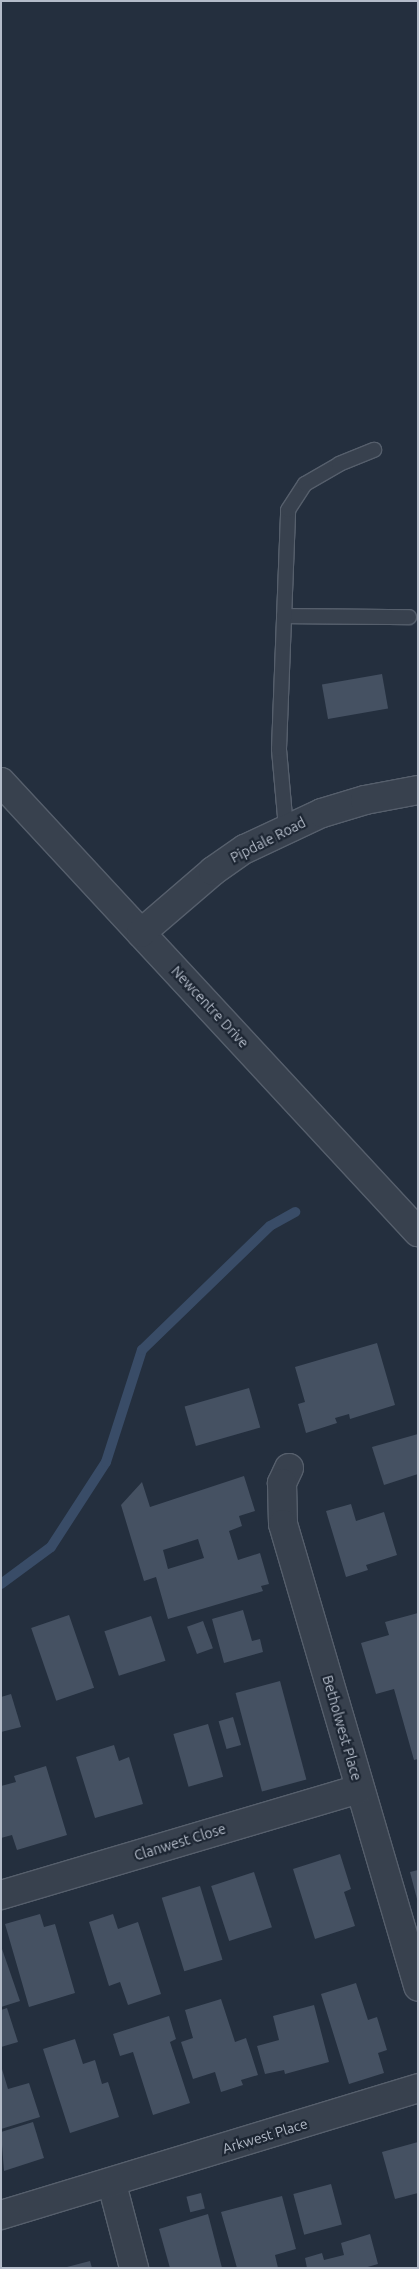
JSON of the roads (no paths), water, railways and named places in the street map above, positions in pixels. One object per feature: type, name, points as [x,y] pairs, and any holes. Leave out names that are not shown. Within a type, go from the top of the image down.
[{"type":"street","name":"Newcentre Drive","points":[[1,782],[418,1232]]},
{"type":"street","name":"Pipdale Road","points":[[142,933],[213,871],[286,828],[365,800],[418,790]]},
{"type":"street","name":"Betholwest Place","points":[[289,1468],[282,1483],[283,1524],[418,1987]]},
{"type":"street","name":"Clanwest Close","points":[[1,1895],[360,1789]]},
{"type":"street","name":"Arkwest Place","points":[[1,2216],[112,2184],[418,2088]]},
{"type":"street","points":[[112,2184],[134,2268]]},
{"type":"lane","points":[[286,828],[279,749],[288,510],[305,484],[339,464],[374,450]]},
{"type":"lane","points":[[284,616],[409,617]]},
{"type":"waterway","points":[[1,1584],[51,1547],[106,1462],[142,1350],[270,1226],[295,1212]]}]
